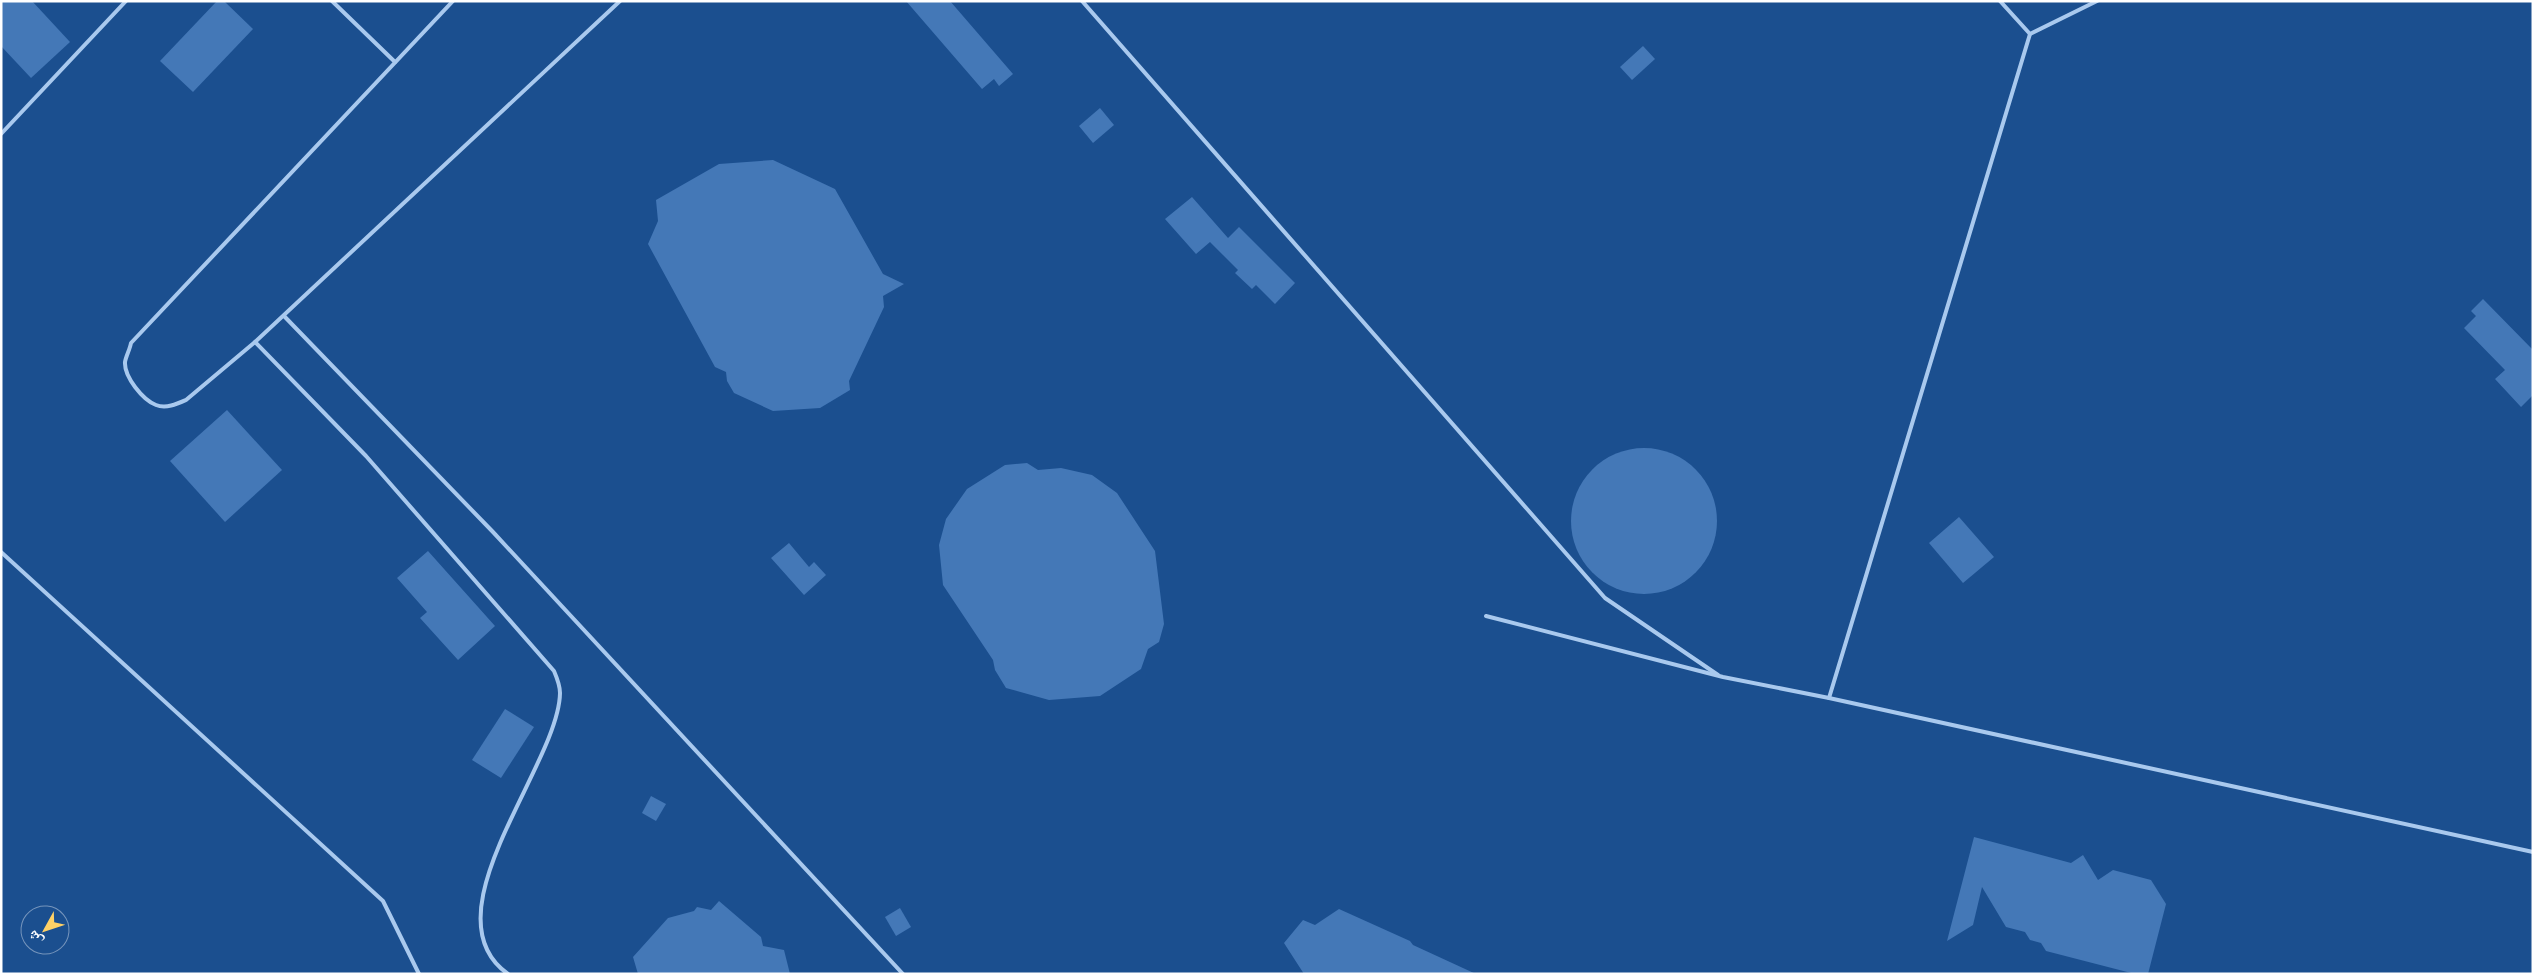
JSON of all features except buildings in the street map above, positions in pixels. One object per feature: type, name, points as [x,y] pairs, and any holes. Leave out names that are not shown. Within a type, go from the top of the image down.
[{"type":"lane","points":[[1,134],[126,1]]},
{"type":"lane","points":[[332,1],[395,62]]},
{"type":"lane","points":[[453,1],[131,343],[125,363],[132,381],[146,399],[157,405],[175,405],[186,400],[284,316],[620,1]]},
{"type":"lane","points":[[1082,1],[1605,598],[1722,678]]},
{"type":"lane","points":[[2000,1],[2030,34]]},
{"type":"lane","points":[[1829,698],[2030,34],[2097,1]]},
{"type":"lane","points":[[284,316],[493,532],[903,974]]},
{"type":"lane","points":[[255,342],[366,456],[554,671],[560,693],[554,726],[506,827],[481,900],[482,930],[490,958],[508,974]]},
{"type":"lane","points":[[1,552],[383,901],[419,974]]},
{"type":"lane","points":[[1486,616],[1722,678],[1829,698],[2533,852]]}]
